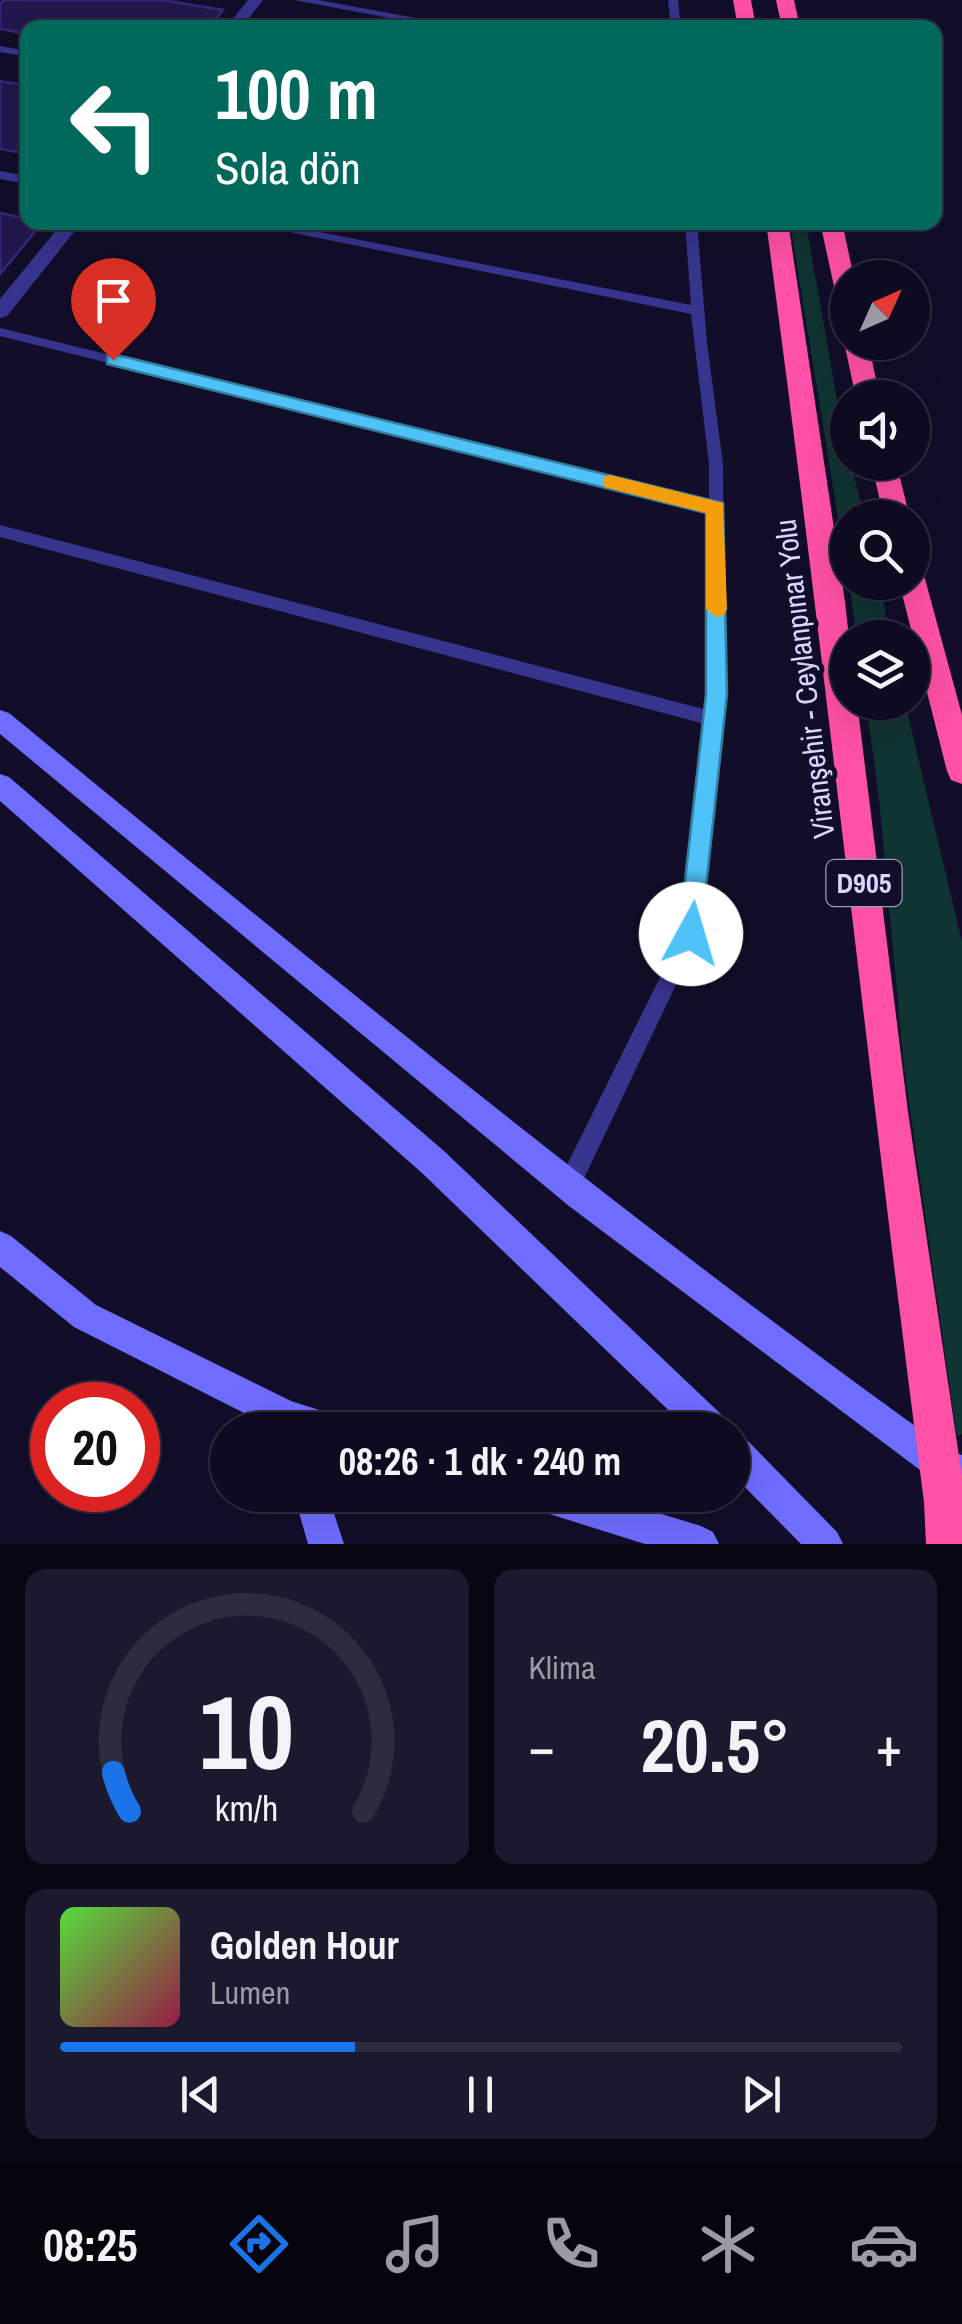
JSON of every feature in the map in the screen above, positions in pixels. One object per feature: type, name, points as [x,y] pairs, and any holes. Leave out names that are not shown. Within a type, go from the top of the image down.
[{"type":"highway","name":"Viranşehir - Ceylanpınar Yolu","points":[[778,230],[829,583],[890,1112],[951,1468],[946,1544]]},
{"type":"highway","points":[[834,230],[840,260]]},
{"type":"highway","points":[[918,600],[962,772]]},
{"type":"street","points":[[240,20],[256,0]]},
{"type":"street","points":[[0,312],[67,230]]},
{"type":"street","points":[[0,720],[303,972],[800,1366],[951,1468]]},
{"type":"street","points":[[0,784],[433,1162],[694,1412]]},
{"type":"street","points":[[0,1248],[85,1316],[267,1412]]},
{"type":"street","points":[[750,1467],[826,1544]]},
{"type":"street","points":[[316,1512],[326,1544]]},
{"type":"street","points":[[598,1512],[702,1544]]},
{"type":"lane","points":[[299,0],[418,20]]},
{"type":"lane","points":[[287,230],[697,312]]},
{"type":"lane","points":[[570,1184],[691,934],[714,719],[716,508],[716,464],[697,312],[692,230]]},
{"type":"lane","points":[[0,332],[716,508]]},
{"type":"lane","points":[[0,532],[714,719]]},
{"type":"green space","points":[[791,230],[807,230],[834,380],[830,380],[830,469]]},
{"type":"green space","points":[[832,480],[855,480],[860,500],[835,500]]},
{"type":"green space","points":[[852,600],[883,600],[887,620],[854,620]]},
{"type":"green space","points":[[868,720],[909,720],[962,942],[962,1434],[957,1437],[904,1067]]},
{"type":"building","points":[[4,0],[162,0],[223,10],[215,20],[20,20],[20,33],[0,29],[0,4]]},
{"type":"building","points":[[0,81],[20,85],[20,153],[0,149]]},
{"type":"building","points":[[0,213],[20,217],[20,230],[36,230],[0,274]]},
{"type":"slow traffic","points":[[610,482],[716,508],[716,609]]},
{"type":"route","points":[[113,360],[716,508],[716,694],[691,934]]}]
